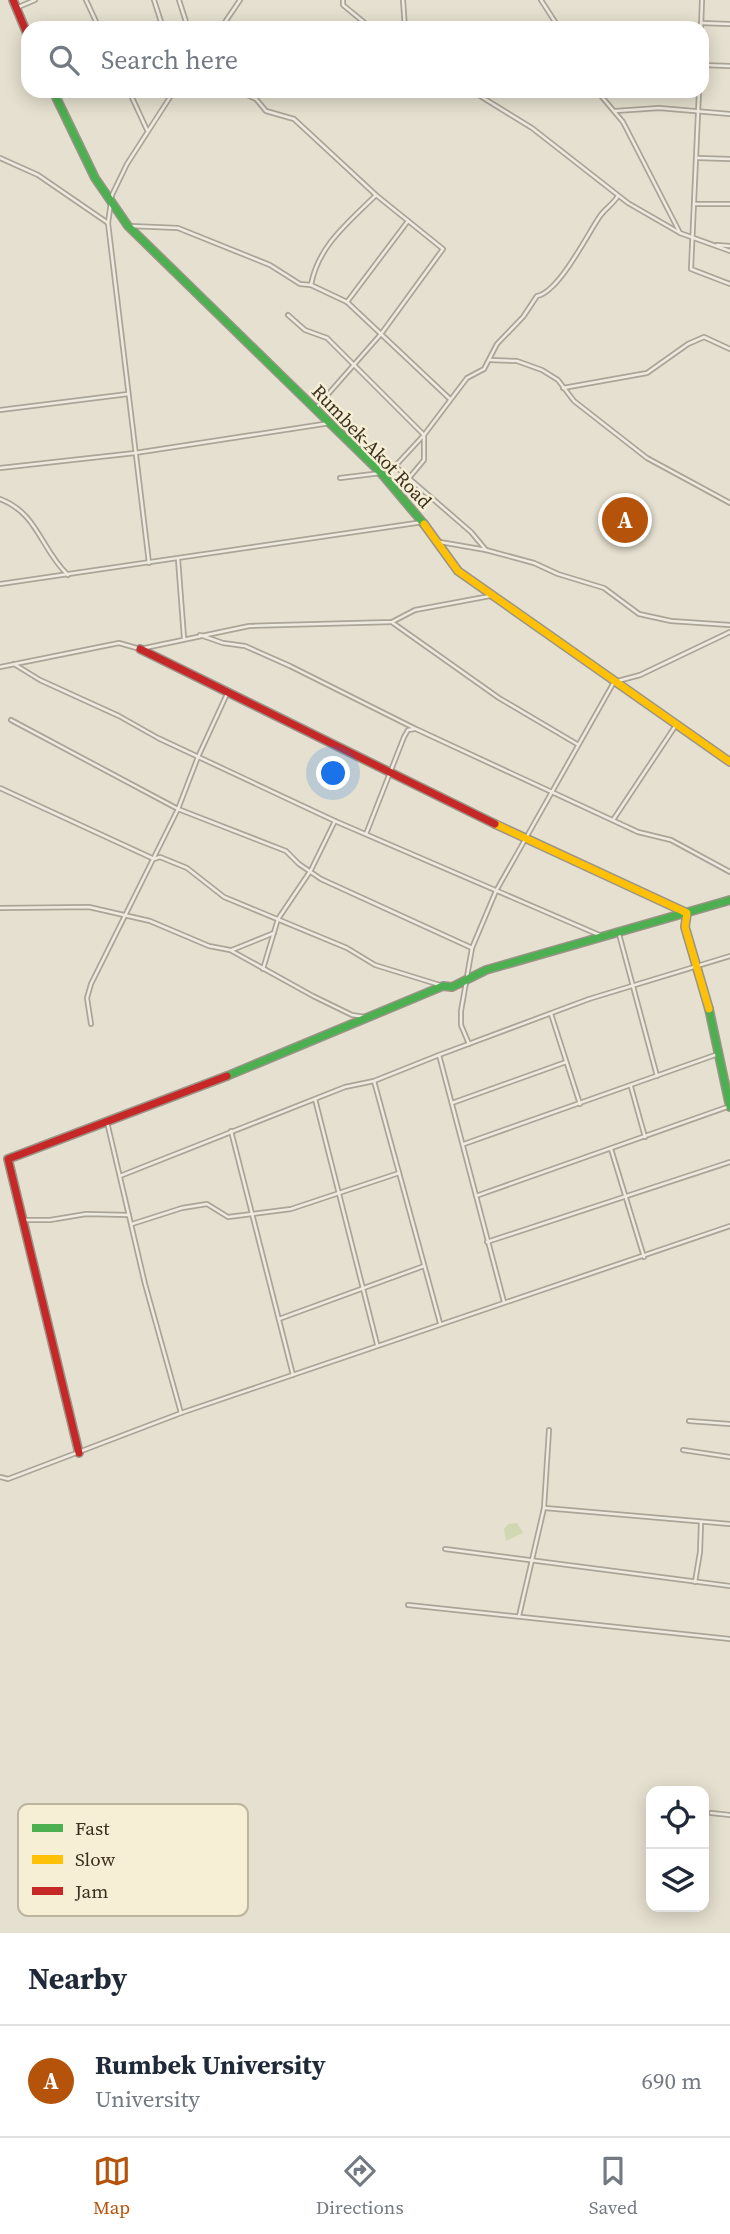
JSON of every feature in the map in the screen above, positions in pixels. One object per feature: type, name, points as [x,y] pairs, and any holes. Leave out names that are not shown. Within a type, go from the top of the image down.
[{"type":"street","points":[[22,21],[15,4],[35,0]]},
{"type":"street","points":[[86,0],[96,21]]},
{"type":"street","points":[[154,0],[161,21]]},
{"type":"street","points":[[179,0],[186,21]]},
{"type":"street","points":[[226,21],[240,0]]},
{"type":"street","points":[[343,0],[343,5],[362,21]]},
{"type":"street","points":[[403,0],[404,21]]},
{"type":"street","points":[[541,0],[554,21]]},
{"type":"street","points":[[701,21],[702,0]]},
{"type":"street","points":[[709,23],[730,24]]},
{"type":"street","points":[[709,65],[730,66]]},
{"type":"street","name":"Rumbek-Akot Road","points":[[56,98],[86,163],[111,205],[128,226],[383,475],[423,522],[458,571],[730,762]]},
{"type":"street","points":[[132,98],[147,130]]},
{"type":"street","points":[[149,563],[108,223],[112,195],[147,130],[169,98]]},
{"type":"street","points":[[254,98],[266,111],[294,119],[376,195],[443,248],[381,334],[315,409]]},
{"type":"street","points":[[483,98],[532,128],[618,196],[680,233],[730,248]]},
{"type":"street","points":[[603,98],[629,133],[680,233]]},
{"type":"street","points":[[699,98],[691,269],[730,284]]},
{"type":"street","points":[[614,111],[659,108],[730,114]]},
{"type":"street","points":[[0,158],[38,175],[108,223]]},
{"type":"street","points":[[697,158],[730,159]]},
{"type":"street","points":[[311,285],[318,259],[332,239],[376,195]]},
{"type":"street","points":[[340,478],[383,475],[395,466],[424,436],[467,378],[484,369],[497,344],[523,317],[533,299],[544,295],[564,272],[581,243],[618,196]]},
{"type":"street","points":[[695,204],[730,204]]},
{"type":"street","points":[[347,302],[408,221]]},
{"type":"street","points":[[128,226],[178,228],[270,265],[300,284],[311,285],[347,302],[450,399]]},
{"type":"street","points":[[288,315],[305,330],[327,338],[424,436],[424,460],[409,478]]},
{"type":"street","points":[[564,388],[647,373],[688,344],[704,337],[717,340],[730,349]]},
{"type":"street","points":[[490,360],[517,361],[542,370],[564,388],[574,401],[647,458],[730,503]]},
{"type":"street","points":[[0,410],[128,394]]},
{"type":"street","points":[[0,468],[135,453],[330,423]]},
{"type":"street","points":[[395,466],[471,532],[486,550]]},
{"type":"street","points":[[0,499],[28,516],[52,559],[68,575]]},
{"type":"street","points":[[0,584],[423,522]]},
{"type":"street","points":[[437,542],[486,550],[604,588],[639,614],[671,621],[730,625]]},
{"type":"street","points":[[178,559],[184,638]]},
{"type":"street","points":[[140,649],[248,626],[393,622],[415,610],[491,596]]},
{"type":"street","points":[[393,622],[499,698],[577,744]]},
{"type":"street","points":[[470,1044],[461,1025],[472,948],[496,891],[614,682],[640,676],[730,632]]},
{"type":"street","points":[[200,635],[223,643],[245,646],[550,792],[638,832],[671,840],[730,872]]},
{"type":"street","points":[[0,667],[119,643],[140,649],[526,840],[687,913]]},
{"type":"street","points":[[15,664],[40,680],[335,821],[496,891],[552,912],[604,937]]},
{"type":"street","points":[[90,1024],[87,998],[91,984],[178,809],[227,694]]},
{"type":"street","points":[[11,720],[178,809],[286,851],[321,879],[472,948]]},
{"type":"street","points":[[613,820],[676,725]]},
{"type":"street","points":[[366,834],[404,737],[408,730],[416,729]]},
{"type":"street","points":[[0,788],[154,859],[160,857],[187,868],[223,897],[347,948],[375,965],[443,986],[452,987],[486,970],[697,912],[730,900]]},
{"type":"street","points":[[263,969],[278,919],[311,870],[335,821]]},
{"type":"street","points":[[0,908],[89,907],[125,915],[196,938],[209,946],[230,950],[352,1015],[371,1018]]},
{"type":"street","points":[[476,1196],[730,1107],[701,978],[695,967],[685,927],[687,913]]},
{"type":"street","points":[[230,950],[274,933]]},
{"type":"street","points":[[619,933],[657,1076]]},
{"type":"street","points":[[120,1176],[315,1099],[374,1081],[551,1013],[632,985],[730,956]]},
{"type":"street","points":[[79,1453],[52,1349],[25,1220],[8,1159],[160,1104],[443,986]]},
{"type":"street","points":[[551,1013],[580,1104]]},
{"type":"street","points":[[463,1144],[631,1087],[718,1054]]},
{"type":"street","points":[[439,1055],[504,1303]]},
{"type":"street","points":[[452,1103],[566,1062]]},
{"type":"street","points":[[374,1081],[440,1323]]},
{"type":"street","points":[[631,1087],[645,1137]]},
{"type":"street","points":[[315,1099],[378,1345]]},
{"type":"street","points":[[107,1122],[181,1413]]},
{"type":"street","points":[[231,1131],[293,1376]]},
{"type":"street","points":[[611,1149],[644,1257]]},
{"type":"street","points":[[487,1242],[730,1162]]},
{"type":"street","points":[[131,1224],[182,1208],[207,1204],[228,1217],[291,1209],[399,1173]]},
{"type":"street","points":[[25,1220],[86,1214],[129,1215]]},
{"type":"street","points":[[0,1477],[8,1479],[181,1413],[730,1226]]},
{"type":"street","points":[[279,1319],[424,1266]]},
{"type":"street","points":[[690,1421],[730,1424]]},
{"type":"street","points":[[518,1617],[544,1508],[549,1430]]},
{"type":"street","points":[[683,1450],[730,1457]]},
{"type":"street","points":[[544,1508],[730,1524]]},
{"type":"street","points":[[695,1582],[701,1522]]},
{"type":"street","points":[[445,1549],[730,1586]]},
{"type":"street","points":[[408,1605],[730,1639]]},
{"type":"street","points":[[711,1813],[730,1815]]},
{"type":"green space","points":[[517,1523],[523,1533],[506,1541],[504,1529],[508,1524]]},
{"type":"traffic: fast","points":[[56,98],[95,178],[128,226],[381,473],[424,524]]},
{"type":"traffic: fast","points":[[227,1076],[443,986],[452,987],[486,970],[730,900]]},
{"type":"traffic: fast","points":[[709,1009],[730,1107]]},
{"type":"traffic: slow","points":[[424,524],[458,571],[730,762]]},
{"type":"traffic: slow","points":[[495,824],[687,913],[685,927],[709,1009]]},
{"type":"traffic: jam","points":[[13,0],[22,21]]},
{"type":"traffic: jam","points":[[140,649],[495,824]]},
{"type":"traffic: jam","points":[[79,1453],[8,1159],[227,1076]]},
{"type":"place","name":"Rumbek University","points":[[625,520]]}]
